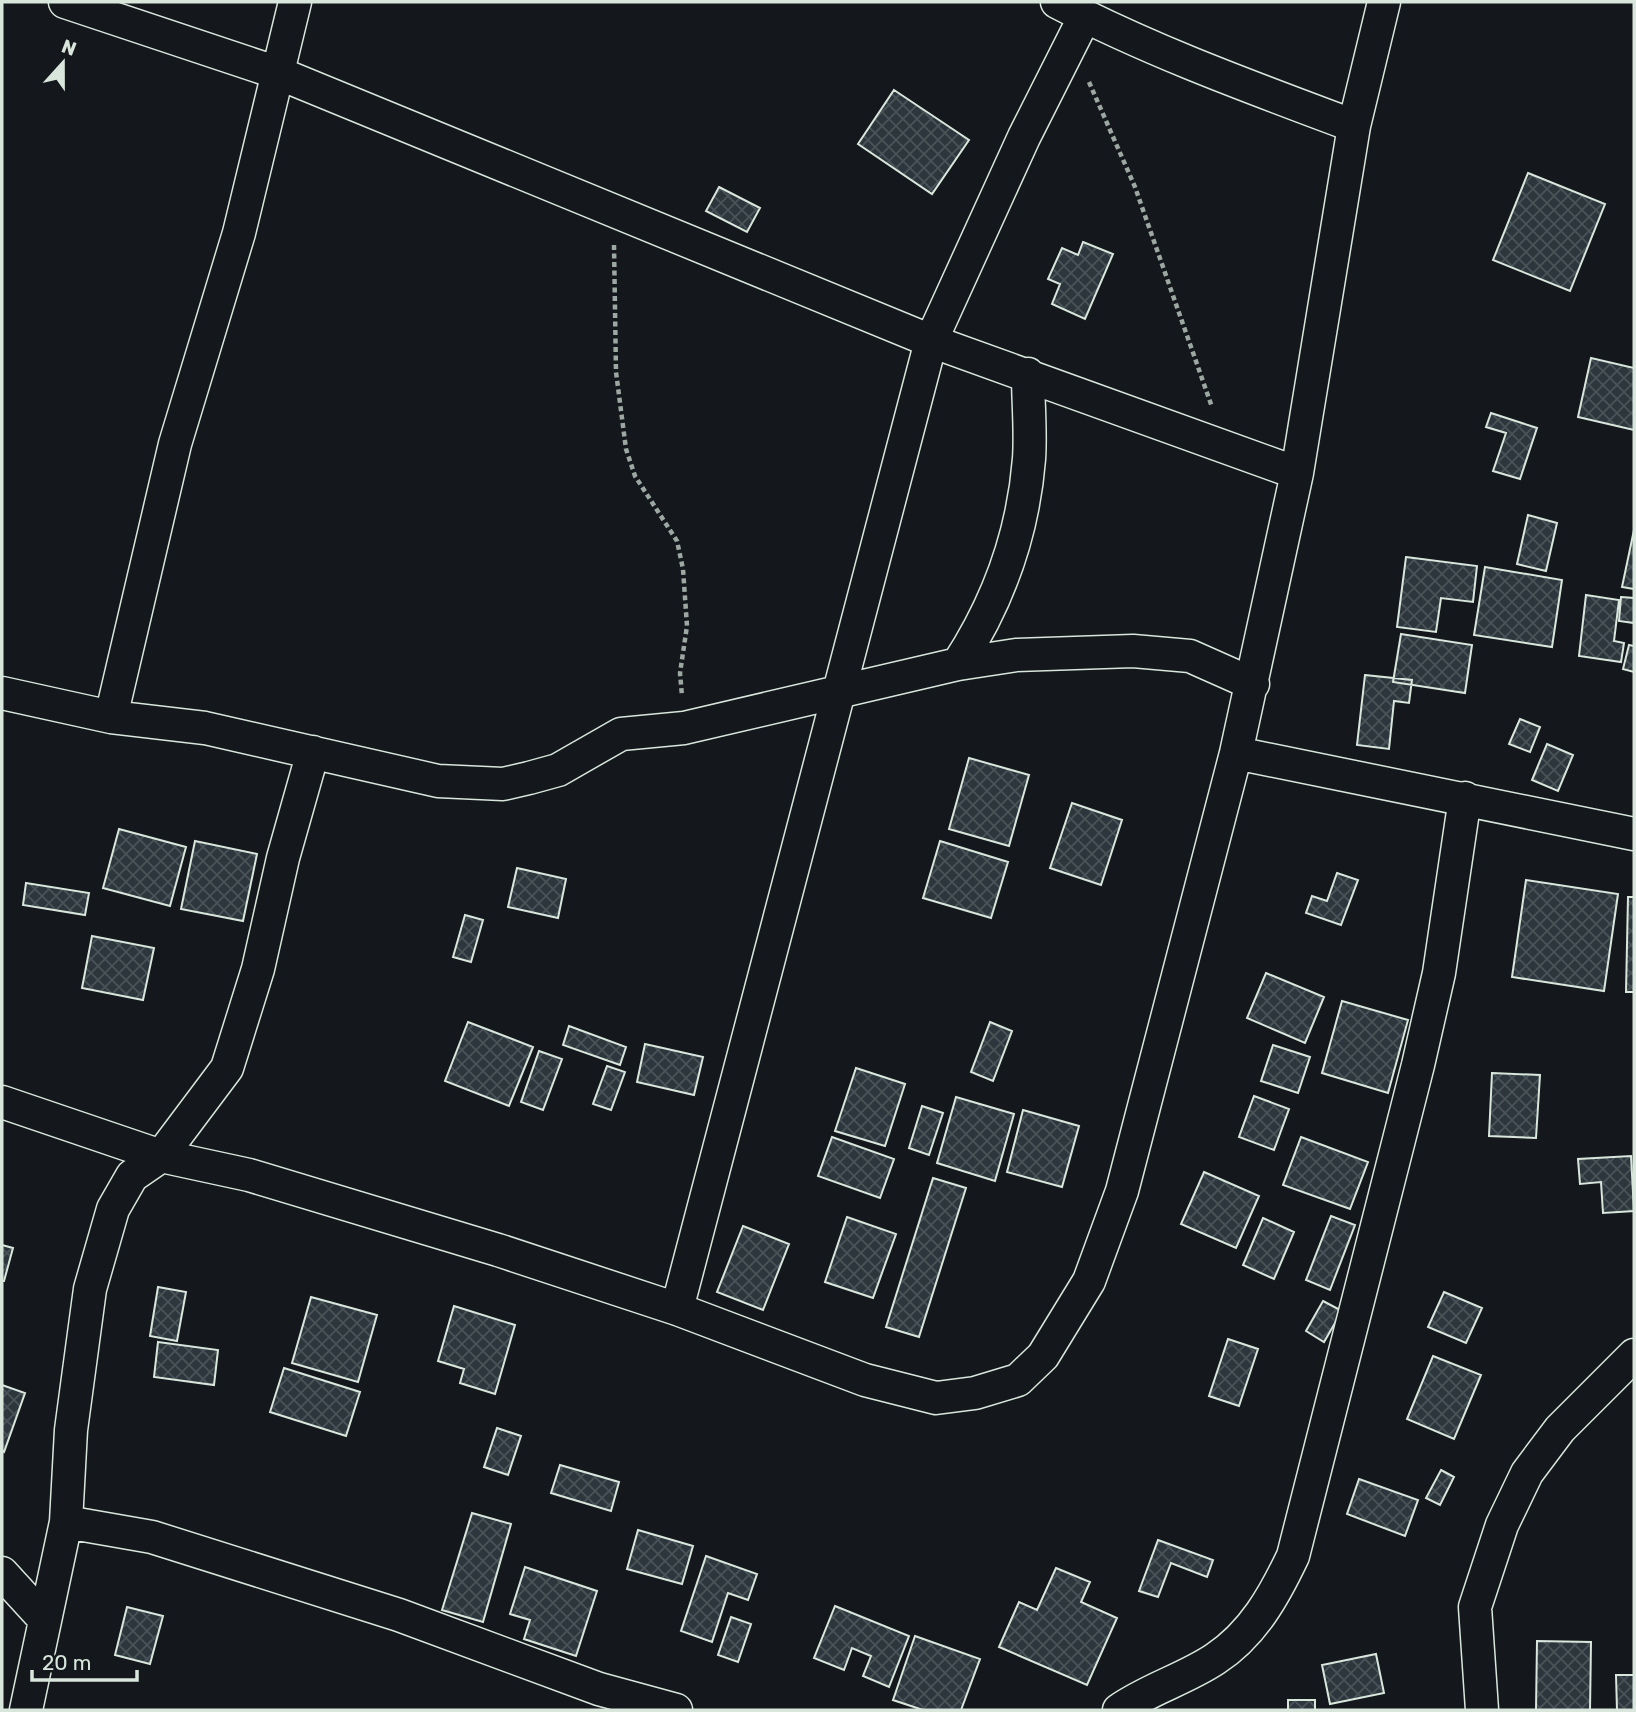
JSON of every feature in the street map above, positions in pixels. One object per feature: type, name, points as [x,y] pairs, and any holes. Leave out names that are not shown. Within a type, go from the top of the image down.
[{"type":"street","points":[[65,2],[278,74],[931,341],[1297,473]]},
{"type":"street","points":[[111,717],[175,444],[239,233],[295,2]]},
{"type":"street","points":[[1057,2],[1079,29],[1200,68],[1353,125]]},
{"type":"street","points":[[2,1102],[161,1156],[249,1175],[498,1250],[677,1309],[865,1380],[936,1398],[975,1393],[1017,1380],[1043,1356],[1089,1281],[1122,1191],[1253,684],[1297,473],[1353,125],[1384,2]]},
{"type":"street","points":[[677,1309],[931,341],[1024,137],[1079,29]]},
{"type":"street","points":[[958,664],[982,627],[1005,577],[1018,533],[1029,458],[1028,374]]},
{"type":"street","points":[[2,693],[111,717],[205,729],[438,781],[503,784],[558,770],[621,734],[684,728],[958,664],[1016,655],[1133,651],[1190,656],[1253,684]]},
{"type":"street","points":[[26,1710],[66,1522],[71,1430],[90,1289],[113,1209],[132,1176],[161,1156],[228,1068],[257,969],[283,858],[313,752]]},
{"type":"street","points":[[1236,753],[1634,834]]},
{"type":"street","points":[[1119,1710],[1214,1660],[1239,1640],[1273,1600],[1293,1556],[1439,973],[1465,798]]},
{"type":"street","points":[[1482,1710],[1475,1607],[1502,1525],[1527,1474],[1560,1429],[1634,1355]]},
{"type":"street","points":[[66,1522],[152,1537],[399,1615],[598,1689],[676,1710]]},
{"type":"street","points":[[2,1573],[45,1620]]},
{"type":"path","points":[[1079,29],[1226,447]]},
{"type":"path","points":[[614,212],[616,372],[626,449],[635,476],[677,541],[683,569],[687,617],[680,673],[684,728]]},
{"type":"building","points":[[894,90],[969,140],[932,194],[858,144]]},
{"type":"building","points":[[1528,173],[1605,204],[1570,291],[1493,260]]},
{"type":"building","points":[[719,187],[760,208],[747,232],[706,211]]},
{"type":"building","points":[[1083,242],[1113,254],[1085,319],[1052,304],[1060,284],[1048,279],[1062,248],[1078,255]]},
{"type":"building","points":[[1591,358],[1634,368],[1634,430],[1578,417]]},
{"type":"building","points":[[1491,413],[1537,428],[1520,479],[1493,471],[1506,433],[1486,427]]},
{"type":"building","points":[[1528,515],[1557,523],[1546,571],[1517,564]]},
{"type":"building","points":[[1634,530],[1634,589],[1622,587]]},
{"type":"building","points":[[1406,557],[1477,566],[1473,602],[1441,598],[1436,632],[1397,627]]},
{"type":"building","points":[[1485,567],[1562,580],[1552,647],[1474,635]]},
{"type":"building","points":[[1586,595],[1619,600],[1614,641],[1624,643],[1621,662],[1579,656]]},
{"type":"building","points":[[1621,597],[1634,598],[1634,623],[1619,621]]},
{"type":"building","points":[[1401,634],[1472,645],[1465,693],[1393,682]]},
{"type":"building","points":[[1629,645],[1634,646],[1634,672],[1623,669]]},
{"type":"building","points":[[1365,675],[1412,680],[1409,703],[1394,701],[1389,749],[1357,745]]},
{"type":"building","points":[[1520,719],[1540,727],[1530,752],[1509,744]]},
{"type":"building","points":[[1547,744],[1573,755],[1558,791],[1532,780]]},
{"type":"building","points":[[969,758],[1029,775],[1009,846],[949,829]]},
{"type":"building","points":[[1072,803],[1122,820],[1101,885],[1050,868]]},
{"type":"building","points":[[119,829],[186,847],[170,906],[103,888]]},
{"type":"building","points":[[195,841],[257,854],[243,921],[181,909]]},
{"type":"building","points":[[940,841],[1008,862],[991,918],[923,898]]},
{"type":"building","points":[[517,868],[566,879],[558,918],[508,907]]},
{"type":"building","points":[[1337,873],[1358,880],[1341,925],[1306,913],[1312,896],[1327,901]]},
{"type":"building","points":[[1526,880],[1618,894],[1604,991],[1512,977]]},
{"type":"building","points":[[26,883],[89,893],[85,915],[23,905]]},
{"type":"building","points":[[1628,897],[1634,897],[1634,992],[1626,992]]},
{"type":"building","points":[[465,915],[483,920],[471,962],[453,957]]},
{"type":"building","points":[[92,936],[154,948],[143,1000],[82,988]]},
{"type":"building","points":[[1266,973],[1324,997],[1305,1043],[1247,1018]]},
{"type":"building","points":[[1342,1001],[1408,1020],[1388,1093],[1322,1073]]},
{"type":"building","points":[[468,1022],[533,1047],[509,1106],[445,1081]]},
{"type":"building","points":[[990,1022],[1012,1031],[993,1081],[971,1072]]},
{"type":"building","points":[[569,1026],[626,1047],[620,1065],[563,1045]]},
{"type":"building","points":[[645,1044],[703,1057],[694,1095],[637,1082]]},
{"type":"building","points":[[1273,1045],[1310,1057],[1298,1093],[1261,1081]]},
{"type":"building","points":[[539,1051],[562,1059],[543,1110],[521,1102]]},
{"type":"building","points":[[607,1066],[625,1072],[611,1110],[593,1104]]},
{"type":"building","points":[[856,1068],[905,1084],[885,1146],[835,1131]]},
{"type":"building","points":[[1492,1073],[1540,1075],[1536,1138],[1489,1136]]},
{"type":"building","points":[[1254,1096],[1289,1109],[1274,1150],[1239,1137]]},
{"type":"building","points":[[956,1097],[1014,1114],[995,1181],[937,1163]]},
{"type":"building","points":[[922,1106],[943,1113],[929,1155],[909,1148]]},
{"type":"building","points":[[1023,1110],[1079,1126],[1062,1187],[1007,1172]]},
{"type":"building","points":[[832,1137],[894,1159],[880,1198],[818,1176]]},
{"type":"building","points":[[1301,1137],[1368,1162],[1350,1209],[1283,1185]]},
{"type":"building","points":[[1631,1156],[1634,1211],[1603,1213],[1601,1182],[1580,1184],[1578,1159]]},
{"type":"building","points":[[1204,1172],[1259,1196],[1236,1248],[1181,1224]]},
{"type":"building","points":[[933,1178],[966,1188],[919,1337],[886,1327]]},
{"type":"building","points":[[1331,1216],[1355,1225],[1330,1290],[1306,1280]]},
{"type":"building","points":[[847,1217],[896,1234],[873,1298],[825,1282]]},
{"type":"building","points":[[1263,1218],[1294,1232],[1274,1279],[1243,1265]]},
{"type":"building","points":[[743,1226],[789,1244],[763,1310],[717,1292]]},
{"type":"building","points":[[2,1245],[13,1248],[4,1281],[2,1281]]},
{"type":"building","points":[[158,1287],[186,1292],[177,1341],[150,1336]]},
{"type":"building","points":[[1444,1292],[1482,1308],[1466,1343],[1428,1327]]},
{"type":"building","points":[[311,1297],[377,1315],[358,1382],[292,1363]]},
{"type":"building","points":[[1323,1301],[1342,1311],[1324,1342],[1306,1331]]},
{"type":"building","points":[[454,1306],[515,1325],[495,1394],[460,1383],[464,1369],[438,1361]]},
{"type":"building","points":[[1228,1339],[1258,1349],[1239,1406],[1209,1396]]},
{"type":"building","points":[[158,1342],[218,1350],[214,1385],[154,1377]]},
{"type":"building","points":[[1433,1356],[1481,1375],[1454,1439],[1407,1419]]},
{"type":"building","points":[[284,1368],[360,1392],[346,1436],[270,1412]]},
{"type":"building","points":[[2,1385],[25,1393],[4,1452],[2,1451]]},
{"type":"building","points":[[497,1428],[521,1436],[508,1475],[484,1467]]},
{"type":"building","points":[[560,1465],[619,1482],[611,1511],[551,1493]]},
{"type":"building","points":[[1441,1470],[1454,1477],[1440,1505],[1426,1498]]},
{"type":"building","points":[[1359,1479],[1418,1500],[1405,1536],[1347,1514]]},
{"type":"building","points":[[472,1513],[511,1524],[483,1622],[442,1610]]},
{"type":"building","points":[[638,1530],[693,1546],[682,1584],[627,1569]]},
{"type":"building","points":[[1158,1540],[1213,1560],[1207,1577],[1171,1563],[1158,1597],[1139,1591]]},
{"type":"building","points":[[706,1556],[757,1574],[748,1600],[728,1593],[712,1642],[681,1631]]},
{"type":"building","points":[[525,1567],[597,1591],[576,1656],[524,1639],[530,1620],[510,1614]]},
{"type":"building","points":[[1056,1568],[1090,1582],[1081,1602],[1117,1618],[1087,1685],[999,1647],[1019,1602],[1037,1610]]},
{"type":"building","points":[[835,1606],[909,1636],[889,1687],[863,1676],[871,1656],[852,1648],[844,1670],[814,1658]]},
{"type":"building","points":[[127,1607],[163,1616],[150,1664],[115,1655]]},
{"type":"building","points":[[731,1617],[751,1624],[738,1662],[718,1655]]},
{"type":"building","points":[[915,1636],[980,1659],[961,1710],[923,1710],[893,1700]]},
{"type":"building","points":[[1537,1641],[1591,1642],[1590,1710],[1536,1710]]},
{"type":"building","points":[[1376,1654],[1384,1693],[1330,1704],[1322,1665]]},
{"type":"building","points":[[1616,1675],[1634,1675],[1634,1710],[1617,1710]]},
{"type":"building","points":[[1288,1700],[1315,1700],[1315,1710],[1288,1710]]}]
